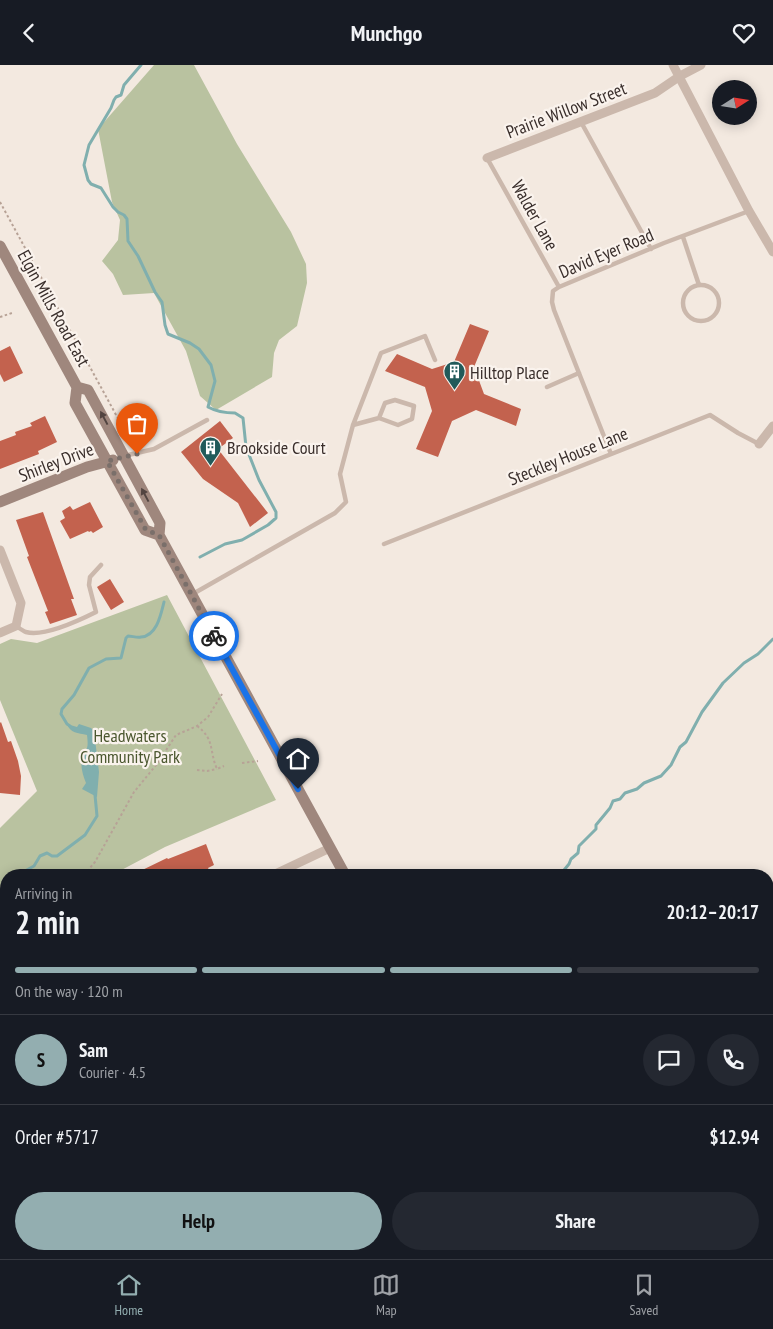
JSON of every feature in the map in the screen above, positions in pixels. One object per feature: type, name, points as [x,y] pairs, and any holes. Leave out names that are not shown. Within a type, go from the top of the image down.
[{"type":"main road","name":"Elgin Mills Road East","points":[[0,246],[77,387],[75,403],[146,530],[159,535]]},
{"type":"main road","name":"Elgin Mills Road East","points":[[77,387],[88,390],[160,523],[159,535],[342,869]]},
{"type":"main road","name":"Shirley Drive","points":[[0,502],[87,467],[124,456]]},
{"type":"street","points":[[674,65],[749,211],[773,253]]},
{"type":"street","name":"Prairie Willow Street","points":[[487,158],[656,93],[680,76],[701,65]]},
{"type":"street","points":[[759,444],[773,426]]},
{"type":"street","points":[[0,550],[21,603],[16,626],[0,633]]},
{"type":"street","points":[[286,869],[330,848]]},
{"type":"lane","points":[[581,122],[650,249]]},
{"type":"lane","name":"Walder Lane","points":[[487,158],[559,287]]},
{"type":"lane","name":"David Eyer Road","points":[[611,454],[552,302],[553,291],[650,249],[749,211]]},
{"type":"lane","points":[[683,237],[699,285]]},
{"type":"lane","points":[[699,285],[710,287],[718,295],[719,301],[719,306],[713,316],[703,321],[691,317],[684,307],[685,295],[693,287],[699,285]]},
{"type":"lane","points":[[191,595],[335,513],[346,501],[340,474],[353,425],[381,353],[425,336],[435,360]]},
{"type":"lane","points":[[547,387],[579,373]]},
{"type":"lane","points":[[353,425],[379,418],[398,425],[412,419],[414,406],[395,399],[385,403],[379,418]]},
{"type":"lane","name":"Steckley House Lane","points":[[384,545],[710,415],[747,439],[759,444]]},
{"type":"lane","points":[[124,456],[154,449],[207,420]]},
{"type":"lane","points":[[16,626],[27,632],[42,632],[80,620],[96,612],[89,585],[90,577],[101,565]]},
{"type":"path","points":[[0,203],[132,446]]},
{"type":"path","points":[[0,317],[12,313]]},
{"type":"path","points":[[89,869],[95,862],[134,793],[157,764],[176,735],[197,726],[208,717],[222,694]]},
{"type":"path","points":[[197,726],[207,735],[210,741],[217,769]]},
{"type":"path","points":[[242,763],[258,761]]},
{"type":"path","points":[[197,770],[217,769],[224,766]]},
{"type":"green space","points":[[154,65],[194,65],[237,144],[291,232],[306,264],[307,283],[297,326],[279,340],[274,353],[272,377],[216,410],[200,396],[186,351],[154,293],[123,295],[113,274],[102,261],[118,240],[120,220],[112,202],[98,129]]},
{"type":"green space","name":"Headwaters Community Park","points":[[167,595],[276,800],[165,847],[123,869],[0,869],[0,828],[37,791],[0,700],[0,644],[11,639],[37,643]]},
{"type":"water","points":[[67,724],[77,727],[79,724],[94,731],[99,772],[97,797],[82,789],[86,783],[81,765],[87,747],[87,735],[72,731]]},
{"type":"building","name":"Hilltop Place","points":[[470,324],[489,331],[474,367],[484,394],[521,409],[516,426],[476,410],[452,421],[438,457],[416,449],[432,411],[425,387],[385,371],[397,354],[432,369],[454,362]]},
{"type":"building","points":[[10,346],[23,373],[4,382],[0,374],[0,351]]},
{"type":"building","points":[[45,416],[57,442],[38,451],[39,454],[0,469],[0,441],[16,435],[15,432],[32,426],[30,423]]},
{"type":"building","name":"Brookside Court","points":[[220,421],[233,438],[218,449],[268,513],[250,527],[238,503],[203,479],[181,452]]},
{"type":"building","points":[[90,502],[103,527],[93,533],[88,531],[70,539],[60,521],[65,518],[62,511],[70,506],[73,510]]},
{"type":"building","points":[[43,512],[74,599],[71,599],[77,615],[50,624],[45,612],[48,611],[27,557],[29,556],[16,520]]},
{"type":"building","points":[[110,579],[124,602],[111,610],[97,587]]},
{"type":"building","points":[[1,722],[8,742],[11,741],[18,761],[21,776],[20,795],[0,793]]},
{"type":"building","points":[[206,844],[214,865],[208,869],[144,869]]},
{"type":"waterway","points":[[141,65],[124,85],[121,95],[114,100],[89,145],[84,165],[88,180],[91,184],[101,188],[113,207],[127,219],[128,241],[162,302],[168,334],[199,349],[211,365],[215,381],[208,407],[221,412],[235,413],[243,418],[246,447],[259,480],[276,512],[276,518],[268,525],[242,540],[225,544],[200,557]]},
{"type":"waterway","points":[[70,726],[61,714],[62,709],[74,695],[89,668],[106,659],[121,658],[128,636],[139,637],[151,633],[155,629],[164,602]]},
{"type":"waterway","points":[[565,869],[571,859],[578,853],[579,846],[596,829],[596,825],[610,808],[613,801],[620,799],[625,793],[637,789],[644,783],[661,776],[671,765],[702,712],[723,683],[773,639]]},
{"type":"waterway","points":[[28,869],[34,866],[40,856],[47,853],[57,856],[85,835],[97,816],[95,795]]},
{"type":"way so far","points":[[137,454],[107,461],[146,530],[159,535],[214,636]]},
{"type":"place","name":"Hilltop Place","points":[[454,391]]},
{"type":"place","name":"Brookside Court","points":[[211,466]]},
{"type":"route","points":[[214,636],[298,789]]}]
